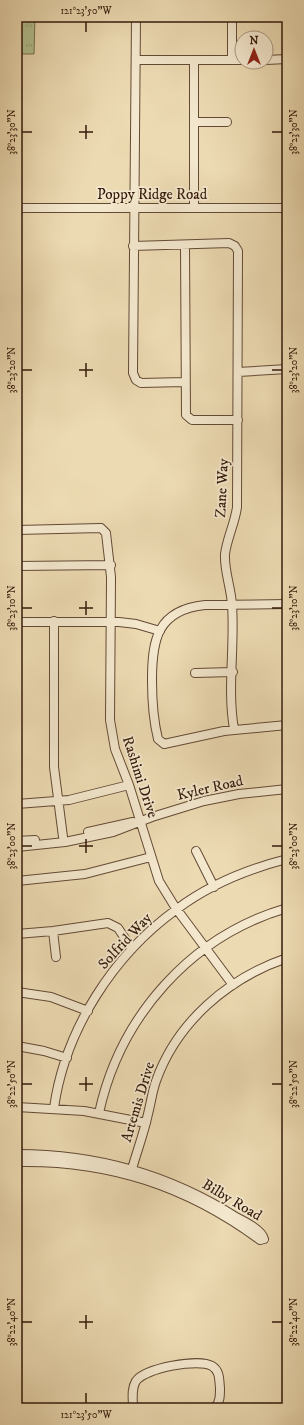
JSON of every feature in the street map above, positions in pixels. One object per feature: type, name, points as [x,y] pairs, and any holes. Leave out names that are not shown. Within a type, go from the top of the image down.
[{"type":"street","points":[[136,17],[133,376],[141,383],[184,382]]},
{"type":"street","points":[[136,60],[232,60],[232,17]]},
{"type":"street","points":[[274,60],[287,59]]},
{"type":"street","points":[[194,60],[194,208]]},
{"type":"street","points":[[194,122],[228,122]]},
{"type":"street","name":"Poppy Ridge Road","points":[[17,208],[287,208]]},
{"type":"street","name":"Zane Way","points":[[184,246],[229,243],[235,246],[239,254],[237,507],[225,559],[232,605],[234,729]]},
{"type":"street","points":[[133,246],[184,246],[184,382],[186,414],[188,418],[192,420],[238,420]]},
{"type":"street","points":[[238,372],[287,369]]},
{"type":"street","name":"Rashimi Drive","points":[[17,530],[104,529],[107,536],[111,565],[111,729],[115,749],[129,785],[159,881],[176,909],[232,985]]},
{"type":"street","points":[[17,566],[111,565]]},
{"type":"street","points":[[287,604],[205,605],[188,608],[172,617],[160,631],[153,648],[152,699],[156,731],[160,742],[167,744],[234,729],[287,725]]},
{"type":"street","points":[[54,621],[54,757],[57,802],[63,837]]},
{"type":"street","points":[[17,622],[111,621],[136,624],[160,631]]},
{"type":"street","points":[[195,673],[233,672]]},
{"type":"street","points":[[17,804],[57,802],[96,795],[129,785]]},
{"type":"street","name":"Kyler Road","points":[[17,841],[63,837],[140,821],[215,798],[256,792],[287,790]]},
{"type":"street","name":"Kyler Road","points":[[17,847],[93,837],[124,829],[140,821]]},
{"type":"street","points":[[196,851],[214,887]]},
{"type":"street","points":[[17,881],[85,874],[151,857]]},
{"type":"street","name":"Solfrid Way","points":[[54,1108],[58,1087],[67,1058],[88,1011],[108,978],[132,949],[176,909],[214,887],[252,870],[287,859]]},
{"type":"street","points":[[99,1114],[105,1087],[114,1062],[138,1018],[169,978],[205,948],[245,923],[287,908]]},
{"type":"street","points":[[17,934],[53,932],[110,923],[118,928],[132,949]]},
{"type":"street","points":[[53,932],[56,957]]},
{"type":"street","name":"Artemis Drive","points":[[132,1169],[146,1123],[156,1081],[169,1053],[201,1011],[232,985],[261,969],[287,958]]},
{"type":"street","points":[[17,992],[51,997],[88,1011]]},
{"type":"street","points":[[17,1046],[44,1051],[67,1058]]},
{"type":"street","points":[[17,1107],[54,1108],[99,1114],[146,1123]]},
{"type":"street","name":"Bilby Road","points":[[17,1154],[78,1158],[132,1169],[162,1179],[214,1203],[264,1236],[264,1240],[260,1240],[214,1210],[172,1189],[130,1175],[93,1166],[59,1162],[17,1162]]},
{"type":"street","points":[[93,1166],[96,1164],[124,1170],[132,1169]]},
{"type":"street","points":[[133,1408],[134,1386],[141,1376],[162,1368],[202,1364],[212,1366],[219,1375],[219,1399],[214,1408]]},
{"type":"green space","points":[[17,17],[35,17],[34,54],[17,54]]}]
